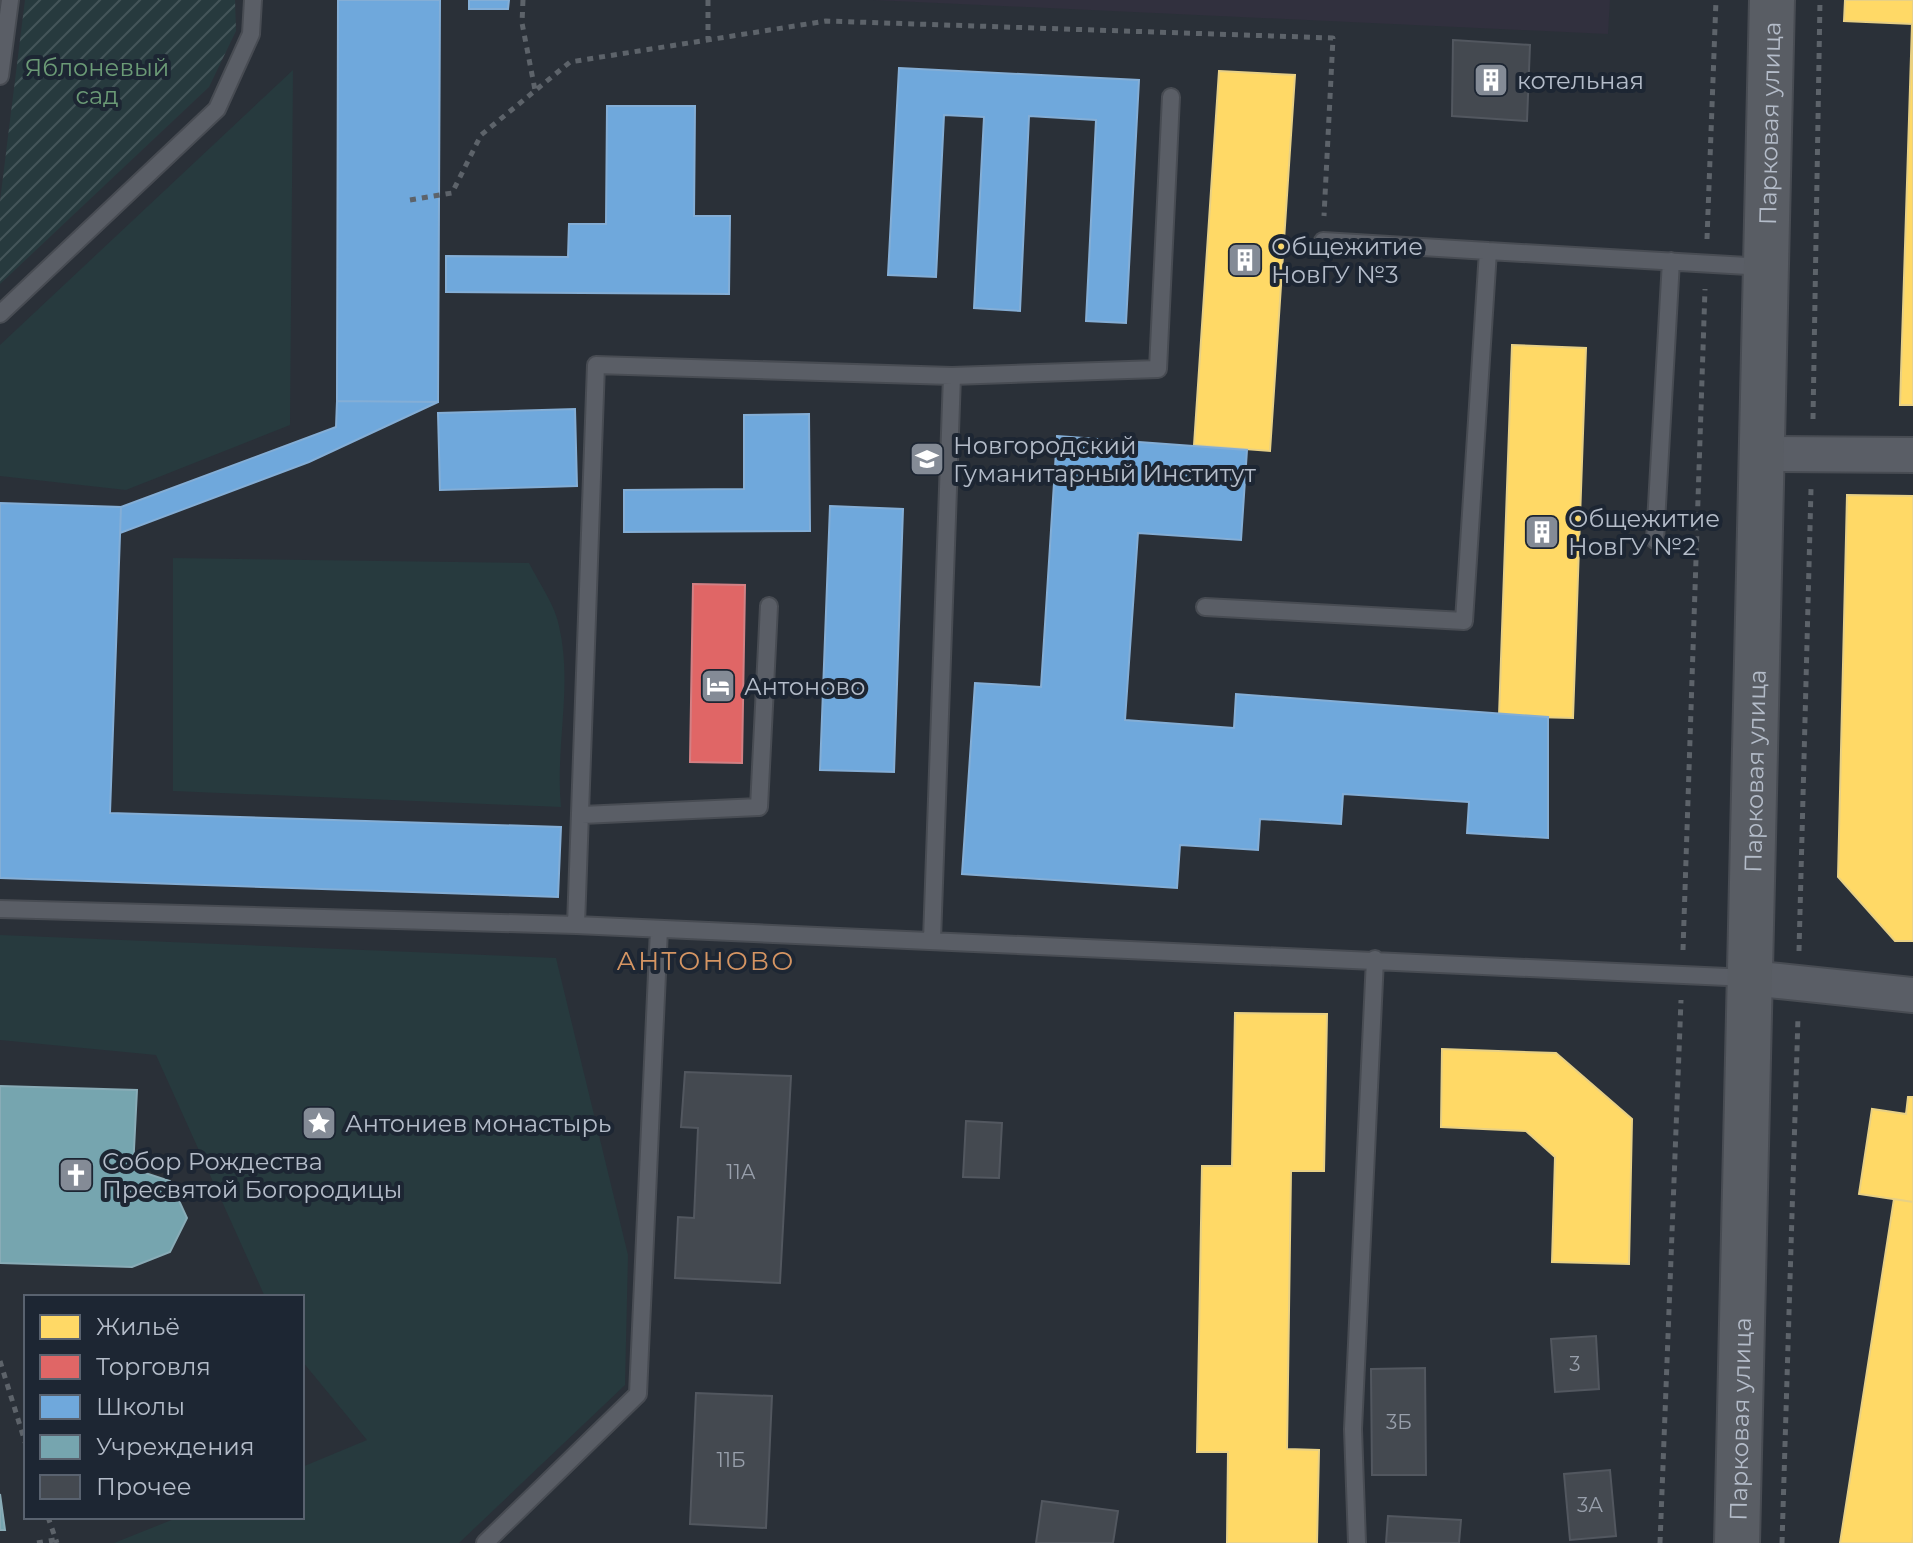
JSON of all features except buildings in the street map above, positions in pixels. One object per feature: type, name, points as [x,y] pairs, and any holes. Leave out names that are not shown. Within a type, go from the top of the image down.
[{"type":"street","name":"Парковая улица","points":[[1737,1543],[1772,0]]},
{"type":"street","points":[[1761,454],[1913,455]]},
{"type":"street","points":[[1750,978],[1913,995]]},
{"type":"lane","points":[[0,76],[10,0]]},
{"type":"lane","points":[[0,314],[217,109],[251,34],[253,0]]},
{"type":"lane","points":[[576,925],[596,365],[952,376],[1158,369],[1171,97]]},
{"type":"lane","points":[[1323,241],[1766,267]]},
{"type":"lane","points":[[1205,607],[1464,621],[1488,251]]},
{"type":"lane","points":[[1655,540],[1671,261]]},
{"type":"lane","points":[[932,940],[952,376]]},
{"type":"lane","points":[[582,815],[759,807],[769,606]]},
{"type":"lane","points":[[0,909],[576,925],[1750,978]]},
{"type":"lane","points":[[485,1543],[638,1394],[659,929]]},
{"type":"lane","points":[[1357,1543],[1353,1429],[1375,959]]},
{"type":"path","points":[[523,0],[522,23],[535,90]]},
{"type":"path","points":[[708,0],[708,39]]},
{"type":"path","points":[[1660,1543],[1716,0]]},
{"type":"path","points":[[1782,1543],[1799,983],[1820,0]]},
{"type":"path","points":[[410,200],[452,193],[481,135],[570,62],[826,21],[1333,38],[1323,241]]},
{"type":"path","points":[[0,1361],[24,1439]]},
{"type":"path","points":[[37,1543],[56,1541],[49,1519]]},
{"type":"shaded area","points":[[873,0],[1610,0],[1608,34]]},
{"type":"green space","name":"Яблоневый сад","points":[[25,0],[235,0],[236,31],[209,87],[0,284],[0,201]]},
{"type":"green space","points":[[293,70],[290,425],[126,490],[0,476],[0,345]]},
{"type":"green space","points":[[173,558],[529,563],[554,610],[563,649],[561,807],[173,791]]},
{"type":"green space","name":"Антониев монастырь","points":[[0,935],[556,958],[628,1255],[625,1385],[459,1543],[114,1543],[174,1519],[304,1519],[304,1466],[367,1440],[304,1363],[304,1295],[264,1295],[156,1055],[0,1040]]},
{"type":"place","name":"котельная","points":[[1491,80]]},
{"type":"place","name":"Общежитие НовГУ №3","points":[[1245,260]]},
{"type":"place","name":"Новгородский Гуманитарный Институт","points":[[927,459]]},
{"type":"place","name":"Общежитие НовГУ №2","points":[[1542,532]]},
{"type":"place","name":"Антоново","points":[[718,686]]},
{"type":"place","name":"Антониев монастырь","points":[[319,1123]]},
{"type":"place","name":"Собор Рождества Пресвятой Богородицы","points":[[76,1175]]},
{"type":"district","name":"АНТОНОВО","points":[[706,961]]}]
